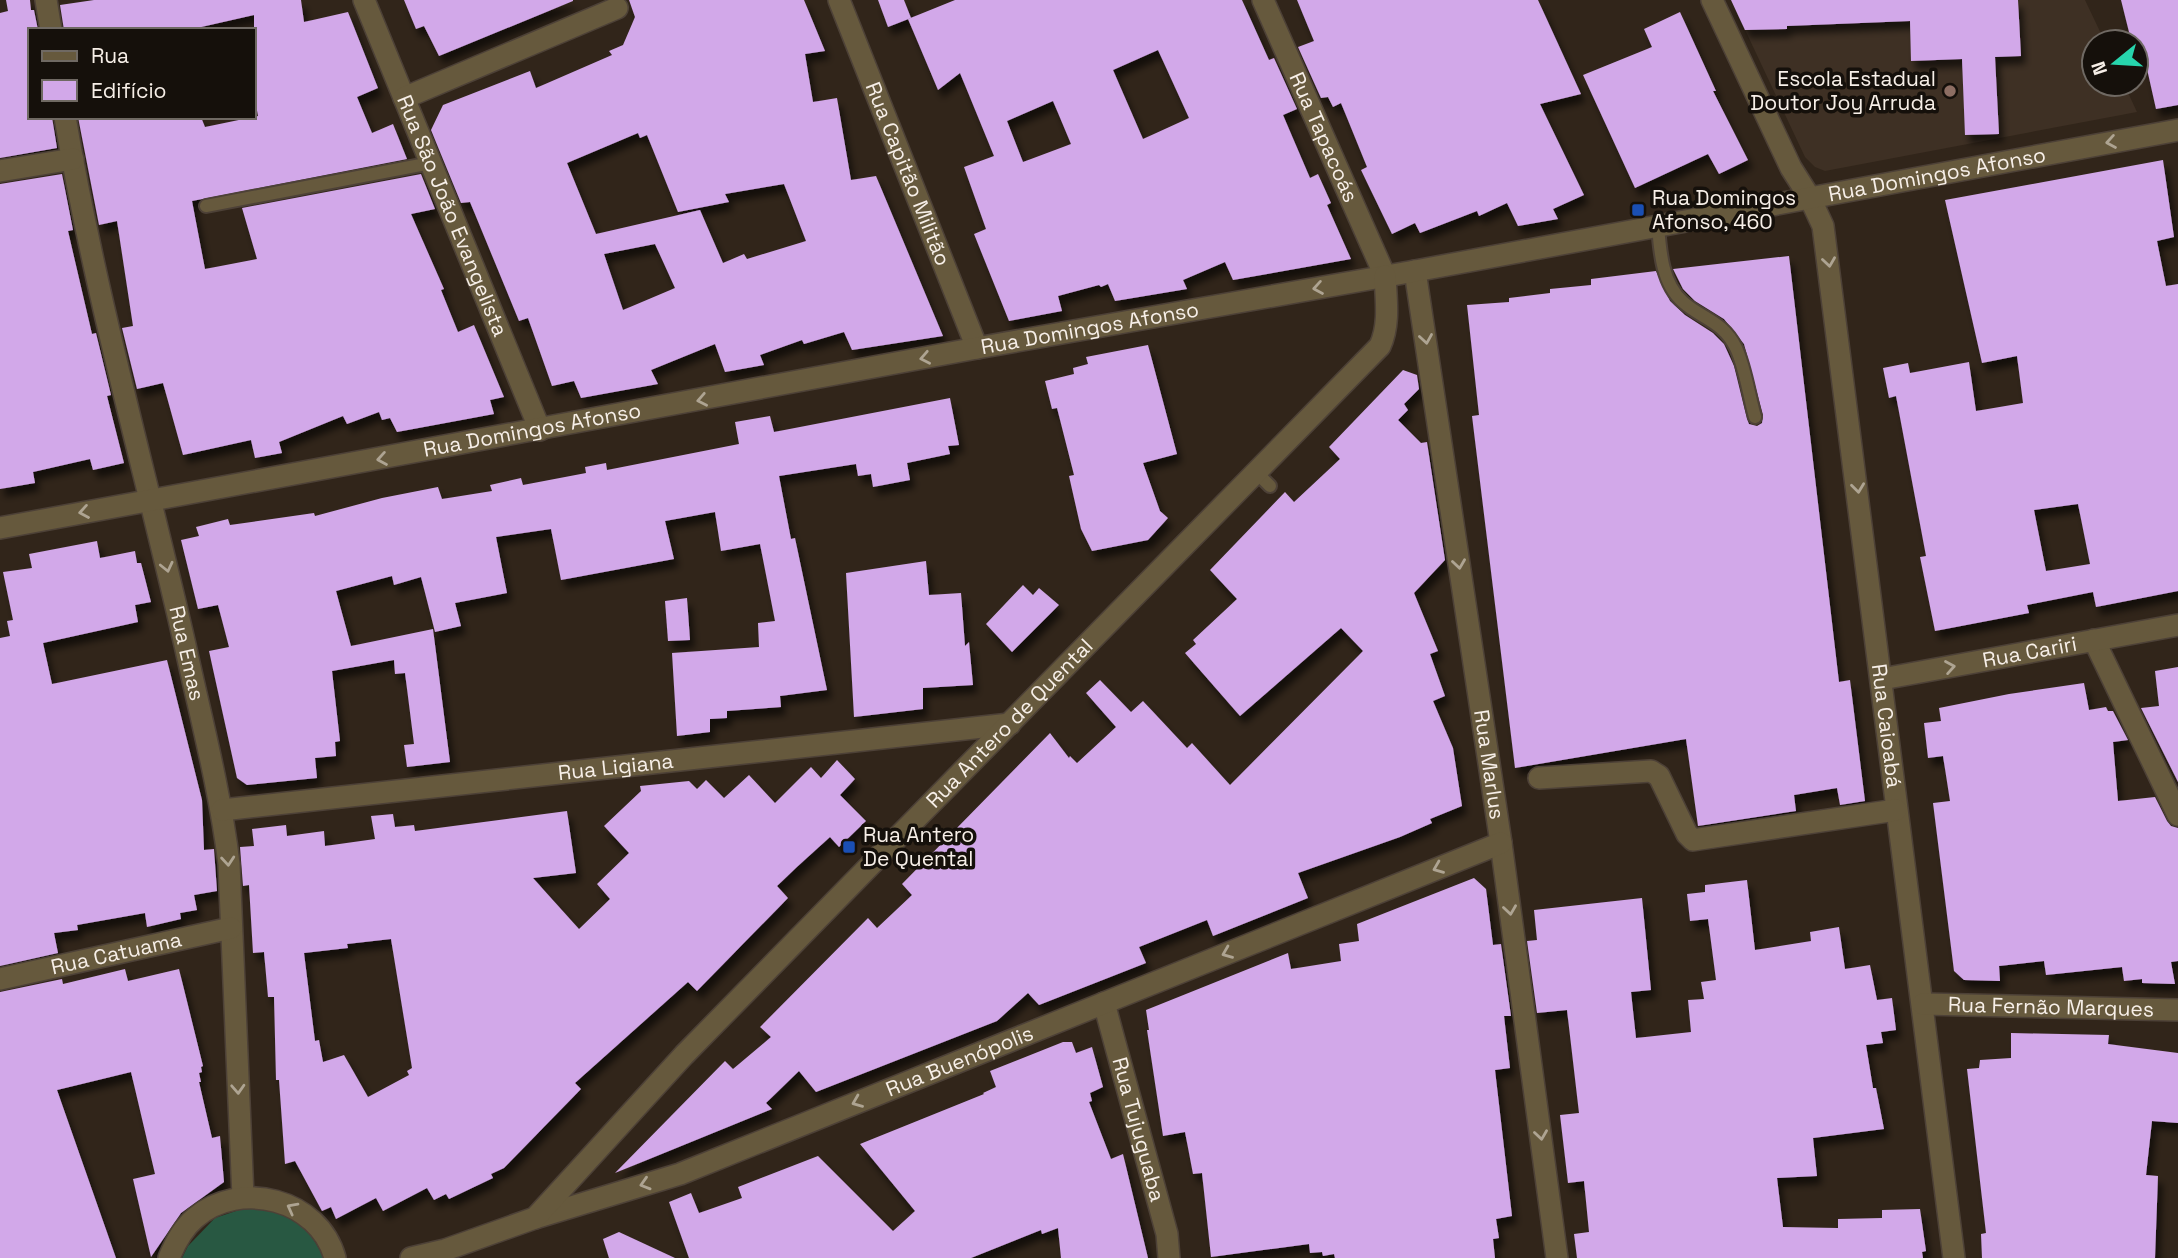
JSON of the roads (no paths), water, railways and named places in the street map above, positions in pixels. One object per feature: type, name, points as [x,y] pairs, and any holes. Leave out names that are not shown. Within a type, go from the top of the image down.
[{"type":"street","points":[[46,0],[51,28]]},
{"type":"street","name":"Rua São João Evangelista","points":[[364,0],[540,430]]},
{"type":"street","name":"Rua Capitão Militão","points":[[839,0],[977,348]]},
{"type":"street","name":"Rua Tapacoás","points":[[1263,0],[1385,276]]},
{"type":"street","name":"Rua Caioabá","points":[[1712,0],[1791,168],[1810,198],[1823,226],[1829,256],[1954,1258]]},
{"type":"street","points":[[404,98],[617,8]]},
{"type":"street","name":"Rua Emas","points":[[65,119],[108,328],[152,500],[222,810],[229,864],[243,1197]]},
{"type":"street","name":"Rua Domingos Afonso","points":[[0,528],[977,348],[2178,132]]},
{"type":"street","points":[[0,171],[73,159]]},
{"type":"street","name":"Rua Marlus","points":[[1415,271],[1501,843],[1557,1258]]},
{"type":"street","name":"Rua Antero de Quental","points":[[535,1218],[684,1055],[1010,724],[1263,479],[1380,346],[1387,322],[1385,276]]},
{"type":"street","name":"Rua Cariri","points":[[1882,679],[2178,625]]},
{"type":"street","points":[[2094,640],[2178,815]]},
{"type":"street","name":"Rua Ligiana","points":[[222,810],[1010,724]]},
{"type":"street","points":[[1539,778],[1651,771],[1659,776],[1687,834],[1693,840],[1896,810]]},
{"type":"street","name":"Rua Buenópolis","points":[[421,1257],[535,1218],[680,1174],[1501,843]]},
{"type":"street","name":"Rua Catuama","points":[[0,979],[231,928]]},
{"type":"street","name":"Rua Tujuguaba","points":[[1104,1003],[1167,1234],[1169,1258]]},
{"type":"street","name":"Rua Fernão Marques","points":[[1923,1004],[2178,1010]]},
{"type":"street","points":[[169,1258],[177,1238],[195,1218],[217,1203],[243,1197],[271,1198],[296,1208],[318,1226],[335,1258]]},
{"type":"lane","points":[[206,206],[431,163]]},
{"type":"lane","points":[[1658,226],[1666,276],[1682,302],[1716,323],[1736,347],[1755,417]]},
{"type":"place","name":"Escola Estadual Doutor Joy Arruda","points":[[1950,91]]},
{"type":"place","name":"Rua Domingos Afonso, 460","points":[[1638,210]]},
{"type":"place","name":"Rua Antero De Quental","points":[[849,847]]}]
